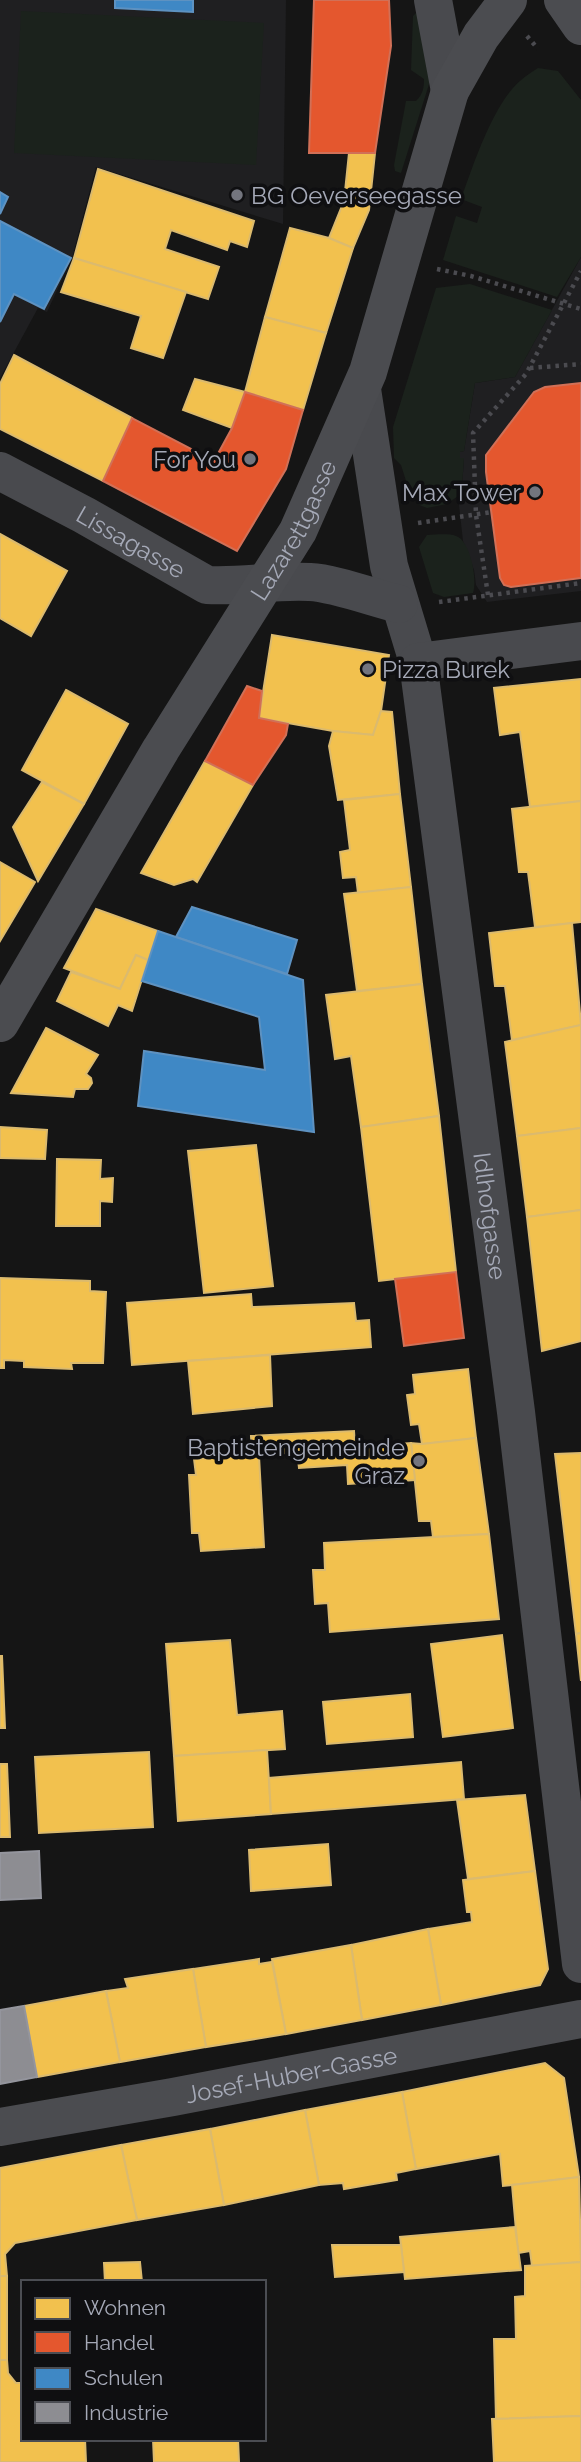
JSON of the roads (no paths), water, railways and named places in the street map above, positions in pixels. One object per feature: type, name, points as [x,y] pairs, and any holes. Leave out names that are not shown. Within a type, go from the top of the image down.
[{"type":"main road","name":"Lazarettgasse","points":[[0,1023],[161,748],[298,531],[362,389],[450,91],[481,36],[508,0]]},
{"type":"main road","points":[[563,0],[581,26]]},
{"type":"main road","name":"Josef-Huber-Gasse","points":[[0,2127],[173,2097],[581,2019]]},
{"type":"street","points":[[433,0],[450,91]]},
{"type":"street","name":"Idlhofgasse","points":[[362,389],[388,566],[418,662],[516,1412],[581,1964]]},
{"type":"street","name":"Lissagasse","points":[[0,471],[207,585],[267,582]]},
{"type":"street","points":[[267,582],[312,582],[399,604]]},
{"type":"street","points":[[418,662],[581,641]]},
{"type":"place","name":"BG Oeverseegasse","points":[[237,195]]},
{"type":"place","name":"For You","points":[[250,459]]},
{"type":"place","name":"Max Tower","points":[[535,492]]},
{"type":"place","name":"Pizza Burek","points":[[368,669]]},
{"type":"place","name":"Baptistengemeinde Graz","points":[[419,1461]]}]
